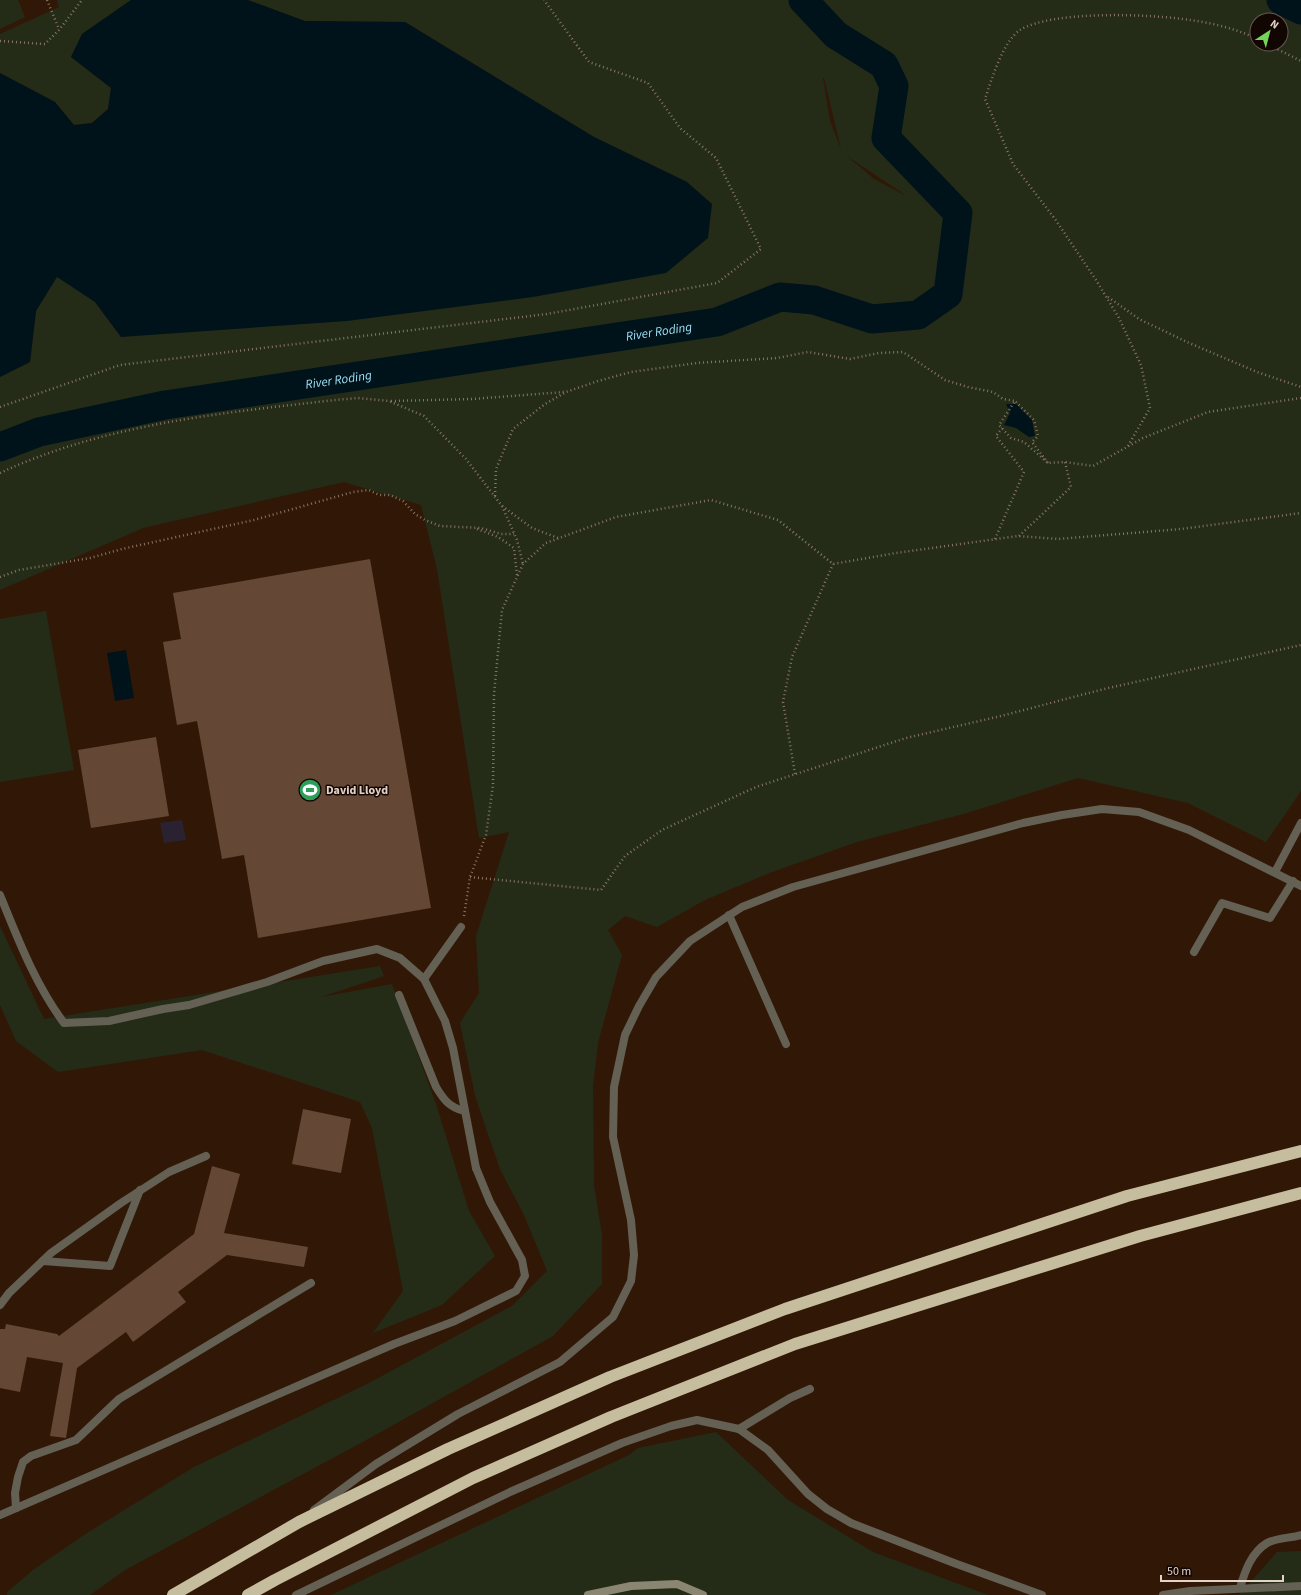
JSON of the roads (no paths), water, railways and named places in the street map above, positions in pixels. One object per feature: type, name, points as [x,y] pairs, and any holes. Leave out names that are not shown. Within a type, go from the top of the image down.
[{"type":"highway","points":[[173,1595],[299,1522],[448,1449],[610,1377],[785,1309],[1127,1196],[1301,1151]]},
{"type":"highway","points":[[248,1595],[473,1478],[611,1417],[795,1344],[1140,1236],[1301,1193]]},
{"type":"street","points":[[299,1522],[376,1464],[458,1414],[560,1362],[613,1317],[631,1281],[634,1255],[632,1220],[613,1138],[614,1086],[625,1034],[656,977],[690,941],[729,915],[742,907],[801,885],[1023,823],[1102,809],[1139,812],[1189,830],[1301,886]]},
{"type":"street","points":[[1275,872],[1301,823]]},
{"type":"street","points":[[1194,952],[1222,903],[1270,918],[1293,881]]},
{"type":"street","points":[[0,895],[30,967],[50,1004],[64,1023],[109,1022],[163,1009],[189,1005],[266,982],[323,961],[377,949],[400,958],[424,979],[445,1021],[453,1048],[476,1168],[490,1202],[522,1260],[525,1276],[516,1291],[455,1321],[394,1344],[0,1515]]},
{"type":"street","points":[[729,915],[786,1044]]},
{"type":"street","points":[[424,979],[461,927]]},
{"type":"street","points":[[399,995],[436,1087],[452,1108],[464,1111]]},
{"type":"street","points":[[0,1305],[9,1293],[43,1261],[120,1202],[169,1172],[206,1156]]},
{"type":"street","points":[[43,1261],[110,1266],[140,1190]]},
{"type":"street","points":[[16,1508],[15,1493],[18,1476],[23,1462],[31,1456],[76,1440],[118,1399],[311,1283]]},
{"type":"street","points":[[739,1429],[790,1398],[810,1389]]},
{"type":"street","points":[[296,1595],[510,1492],[622,1443],[671,1426],[697,1420],[739,1429],[768,1450],[808,1494],[827,1510],[851,1523],[1042,1595]]},
{"type":"street","points":[[1240,1588],[1245,1570],[1252,1557],[1268,1543],[1301,1536]]},
{"type":"street","points":[[588,1595],[631,1586],[677,1584],[703,1595]]},
{"type":"street","points":[[1163,1595],[1190,1591],[1301,1586]]},
{"type":"waterway","name":"River Roding","points":[[0,447],[39,432],[165,405],[717,322],[780,297],[814,300],[872,319],[918,315],[948,294],[958,213],[886,138],[894,86],[884,65],[836,35],[803,0]]},
{"type":"waterway","name":"River Roding","points":[[1281,0],[1301,10]]},
{"type":"place","name":"David Lloyd","points":[[310,790]]}]
